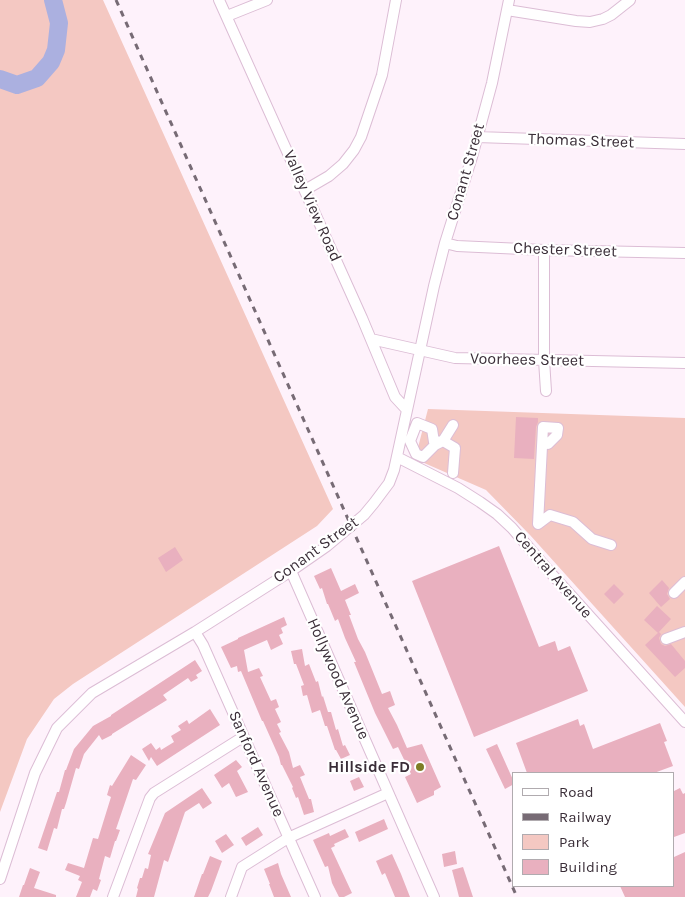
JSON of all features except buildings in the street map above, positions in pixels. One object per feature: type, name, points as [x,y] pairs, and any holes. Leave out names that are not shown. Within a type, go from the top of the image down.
[{"type":"street","name":"Valley View Road","points":[[219,0],[305,190],[395,397],[408,410]]},
{"type":"street","points":[[227,16],[266,0]]},
{"type":"street","points":[[305,190],[329,176],[343,164],[361,137],[382,75],[396,0]]},
{"type":"street","points":[[508,5],[576,21],[590,22],[611,15],[630,0]]},
{"type":"street","name":"Conant Street","points":[[0,879],[35,773],[57,728],[92,693],[195,632],[327,546],[364,515],[388,483],[394,470],[434,286],[492,83],[508,5]]},
{"type":"street","name":"Thomas Street","points":[[477,138],[685,144]]},
{"type":"street","name":"Chester Street","points":[[445,244],[544,250],[685,253]]},
{"type":"street","points":[[544,250],[544,360],[546,391]]},
{"type":"street","name":"Voorhees Street","points":[[371,339],[455,358],[685,363]]},
{"type":"street","points":[[453,425],[443,441],[455,448],[454,473]]},
{"type":"street","points":[[548,444],[557,435],[558,428],[543,427],[538,524],[550,516],[573,522],[592,539],[611,545]]},
{"type":"street","name":"Central Avenue","points":[[397,457],[458,488],[497,514],[512,528],[685,722]]},
{"type":"street","name":"Hollywood Avenue","points":[[291,571],[434,897]]},
{"type":"street","points":[[674,593],[685,582]]},
{"type":"street","name":"Sanford Avenue","points":[[195,632],[203,645],[314,897]]},
{"type":"street","points":[[666,639],[685,632]]},
{"type":"street","points":[[113,897],[150,798],[154,793],[243,737]]},
{"type":"street","points":[[231,897],[242,867],[288,838],[388,793]]},
{"type":"green space","points":[[0,0],[103,0],[333,509],[317,526],[73,684],[54,699],[27,739],[0,812]]},
{"type":"green space","points":[[428,409],[685,418],[685,707],[530,535],[486,490],[415,459]]},
{"type":"waterway","points":[[0,79],[17,85],[37,78],[51,62],[56,50],[59,23],[53,0]]},
{"type":"railway","points":[[116,0],[512,886]]},
{"type":"railway","points":[[513,887],[517,897]]},
{"type":"place","name":"Hillside FD","points":[[420,767]]}]
